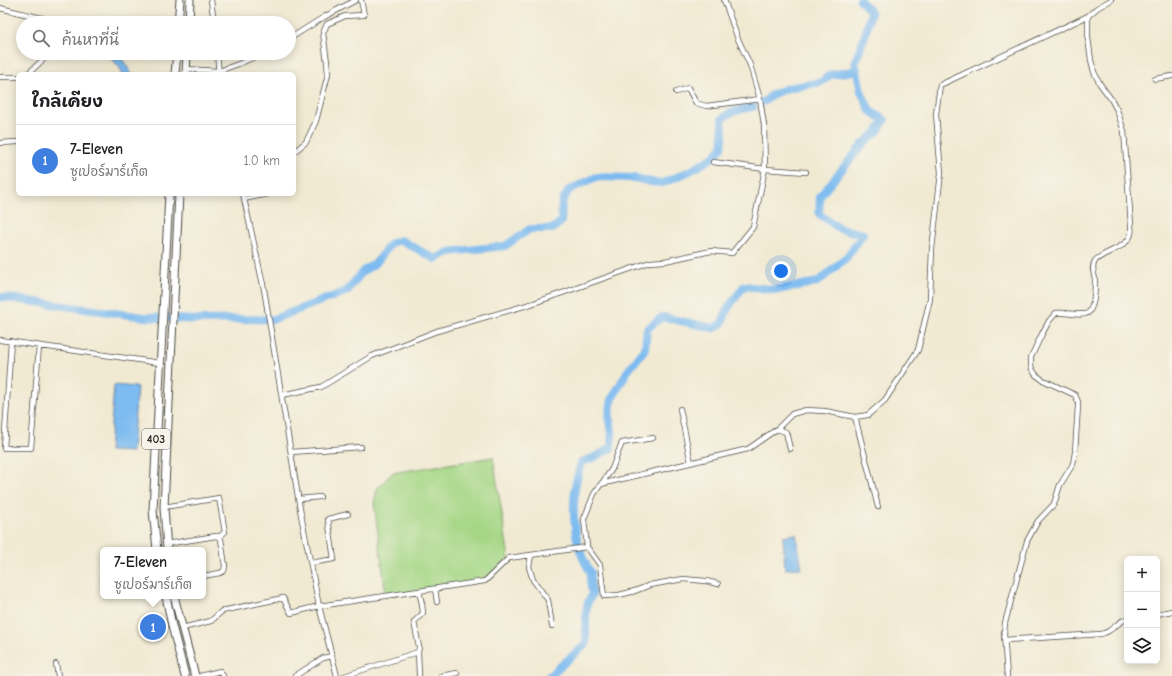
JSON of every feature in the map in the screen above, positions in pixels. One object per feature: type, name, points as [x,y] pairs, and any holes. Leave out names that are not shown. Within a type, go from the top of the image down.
[{"type":"highway","points":[[179,16],[180,0]]},
{"type":"highway","points":[[189,16],[190,0]]},
{"type":"highway","points":[[175,72],[176,60]]},
{"type":"highway","points":[[186,72],[187,60]]},
{"type":"highway","name":"403","points":[[157,547],[153,510],[169,196]]},
{"type":"highway","name":"403","points":[[166,547],[164,507],[179,196]]},
{"type":"highway","points":[[167,599],[185,676]]},
{"type":"highway","points":[[175,599],[196,676]]},
{"type":"street","points":[[211,0],[213,16]]},
{"type":"street","points":[[296,35],[324,17],[356,0]]},
{"type":"street","points":[[296,150],[306,142],[316,121],[328,74],[328,62],[323,34],[327,24],[345,16],[364,16],[361,0]]},
{"type":"street","points":[[282,395],[320,387],[372,356],[437,331],[531,304],[650,262],[665,261],[711,251],[732,253],[753,227],[765,169],[764,125],[760,99],[750,65],[738,39],[724,0]]},
{"type":"street","points":[[602,483],[748,450],[777,429],[792,414],[806,410],[826,411],[855,417],[868,415],[885,400],[918,350],[930,300],[932,249],[941,173],[936,114],[940,85],[1088,16],[1110,0]]},
{"type":"street","points":[[0,8],[33,16]]},
{"type":"street","points":[[1006,676],[1005,623],[1027,540],[1038,521],[1054,504],[1060,485],[1074,464],[1075,452],[1078,402],[1075,395],[1043,380],[1036,374],[1032,369],[1031,356],[1048,321],[1056,313],[1064,312],[1084,315],[1089,312],[1094,302],[1095,281],[1093,268],[1095,261],[1128,240],[1131,234],[1124,131],[1117,110],[1100,84],[1090,60],[1088,16]]},
{"type":"street","points":[[30,72],[43,60]]},
{"type":"street","points":[[218,60],[219,72]]},
{"type":"street","points":[[186,72],[219,72],[248,60]]},
{"type":"street","points":[[1156,79],[1172,76]]},
{"type":"street","points":[[0,77],[16,77]]},
{"type":"street","points":[[676,92],[688,88],[696,103],[706,106],[760,99]]},
{"type":"street","points":[[0,143],[16,142]]},
{"type":"street","points":[[713,162],[765,169],[806,172]]},
{"type":"street","points":[[243,196],[269,316],[301,515],[319,606],[337,676]]},
{"type":"street","points":[[0,340],[160,364]]},
{"type":"street","points":[[11,341],[4,448],[31,448],[39,346]]},
{"type":"street","points":[[680,409],[692,463]]},
{"type":"street","points":[[855,417],[878,507]]},
{"type":"street","points":[[777,429],[786,432],[790,449]]},
{"type":"street","points":[[653,438],[622,443],[612,469],[594,494],[584,519],[587,547],[600,565],[604,596],[619,595],[636,591],[650,585],[683,579],[706,581],[718,584]]},
{"type":"street","points":[[291,452],[361,447]]},
{"type":"street","points":[[299,499],[320,496]]},
{"type":"street","points":[[164,507],[219,498],[225,532],[219,537],[216,536],[166,547]]},
{"type":"street","points":[[311,563],[334,559],[328,519],[348,514]]},
{"type":"street","points":[[206,575],[224,571],[225,566],[221,539],[219,537]]},
{"type":"street","points":[[182,628],[211,621],[222,610],[283,598],[291,613],[319,606],[485,581],[509,558],[587,547]]},
{"type":"street","points":[[531,555],[529,567],[533,580],[548,600],[552,626]]},
{"type":"street","points":[[435,589],[437,602]]},
{"type":"street","points":[[419,591],[423,613],[414,622],[419,647],[419,676]]},
{"type":"street","points":[[1160,613],[1172,611]]},
{"type":"street","points":[[1005,640],[1101,634],[1112,630],[1118,623],[1124,620]]},
{"type":"street","points":[[344,676],[418,652]]},
{"type":"street","points":[[295,676],[323,658],[332,656]]},
{"type":"street","points":[[56,664],[58,676]]},
{"type":"street","points":[[200,676],[220,671],[223,676]]},
{"type":"street","points":[[441,676],[457,673]]},
{"type":"green space","points":[[493,457],[509,558],[485,581],[386,596],[374,503],[377,489],[392,473]]},
{"type":"water","points":[[113,60],[123,60],[131,72],[121,72]]},
{"type":"water","points":[[114,385],[137,387],[132,452],[109,451]]},
{"type":"water","points":[[796,534],[802,568],[785,569],[783,536]]},
{"type":"waterway","points":[[549,676],[586,644],[586,611],[588,602],[592,595],[590,579],[591,573],[581,554],[578,544],[574,511],[575,486],[581,462],[593,458],[611,448],[612,432],[609,416],[612,399],[627,372],[645,349],[647,329],[662,317],[714,328],[722,323],[728,308],[744,286],[777,290],[818,282],[846,258],[863,234],[840,229],[819,214],[820,196],[864,143],[877,132],[885,120],[870,111],[861,91],[855,62],[865,35],[871,12],[860,0]]},
{"type":"waterway","points":[[762,102],[773,94],[788,88],[821,82],[830,75],[857,70]]},
{"type":"waterway","points":[[0,297],[144,317],[197,320],[274,319],[347,291],[363,271],[376,263],[391,243],[401,240],[435,259],[449,252],[505,246],[530,229],[552,229],[561,222],[562,202],[569,190],[596,177],[635,178],[663,183],[690,171],[715,156],[722,147],[722,119],[732,112],[753,107]]},
{"type":"place","name":"7-Eleven","points":[[153,627]]}]
